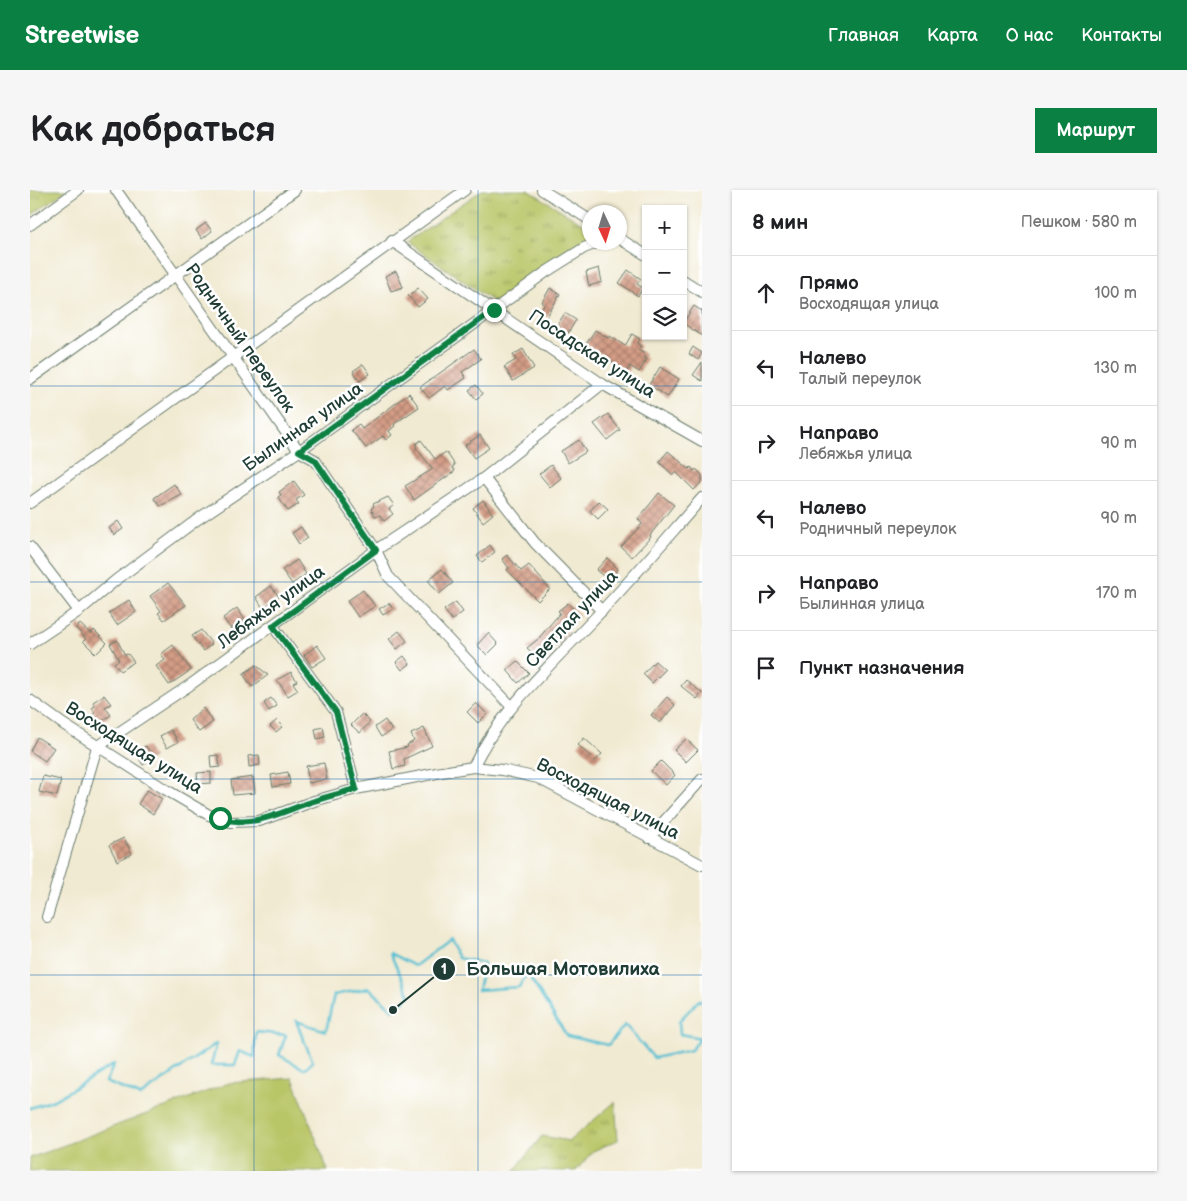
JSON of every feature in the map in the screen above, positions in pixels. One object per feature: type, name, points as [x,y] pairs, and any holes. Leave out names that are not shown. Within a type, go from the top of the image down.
[{"type":"street","points":[[30,225],[78,190]]},
{"type":"street","name":"Родничный переулок","points":[[116,190],[299,451],[315,460],[376,550],[388,576],[512,707]]},
{"type":"street","points":[[30,379],[295,190]]},
{"type":"street","points":[[30,503],[234,358],[392,240],[464,190]]},
{"type":"street","points":[[542,190],[582,215]]},
{"type":"street","name":"Посадская улица","points":[[392,240],[602,384],[702,441]]},
{"type":"street","points":[[627,243],[642,253]]},
{"type":"street","name":"Былинная улица","points":[[30,644],[79,611],[116,580],[198,519],[299,451],[546,272],[582,249]]},
{"type":"street","points":[[687,283],[702,292]]},
{"type":"street","name":"Лебяжья улица","points":[[97,746],[190,686],[376,550],[484,478],[602,384]]},
{"type":"street","points":[[484,478],[535,543],[602,611]]},
{"type":"street","name":"Светлая улица","points":[[473,767],[482,748],[512,707],[602,611],[702,498]]},
{"type":"street","points":[[30,547],[79,611]]},
{"type":"street","points":[[273,626],[336,712],[356,789]]},
{"type":"street","name":"Восходящая улица","points":[[30,700],[97,746],[209,815],[231,822],[260,822],[314,801],[356,789],[473,767],[502,770],[538,778],[702,865]]},
{"type":"street","points":[[47,917],[97,746]]},
{"type":"street","points":[[649,838],[702,779]]},
{"type":"green space","points":[[30,190],[67,190],[30,216]]},
{"type":"green space","points":[[482,190],[528,190],[582,223],[582,241],[495,303],[407,242]]},
{"type":"green space","points":[[293,1078],[328,1171],[30,1171],[30,1158],[229,1083]]},
{"type":"green space","points":[[615,1102],[618,1140],[593,1151],[576,1171],[514,1171],[542,1136],[569,1141]]},
{"type":"building","points":[[206,223],[212,231],[202,239],[196,230]]},
{"type":"building","points":[[599,268],[602,282],[589,286],[586,272]]},
{"type":"building","points":[[628,270],[641,279],[637,284],[642,287],[642,290],[638,296],[619,283]]},
{"type":"building","points":[[396,271],[403,287],[391,291],[385,276]]},
{"type":"building","points":[[418,288],[428,299],[418,307],[408,296]]},
{"type":"building","points":[[550,288],[560,294],[545,320],[539,318],[544,304],[542,302]]},
{"type":"building","points":[[694,306],[702,311],[702,336],[687,326],[687,317]]},
{"type":"building","points":[[565,313],[576,320],[568,333],[557,325]]},
{"type":"building","points":[[595,330],[608,338],[610,336],[625,346],[632,334],[640,339],[637,343],[641,346],[638,350],[645,354],[643,357],[647,359],[639,372],[630,366],[627,372],[586,344]]},
{"type":"building","points":[[693,347],[702,353],[698,360],[689,354]]},
{"type":"building","points":[[474,349],[481,359],[462,372],[466,378],[448,390],[445,386],[429,398],[420,387]]},
{"type":"building","points":[[523,349],[534,368],[513,381],[504,367],[516,360],[513,355]]},
{"type":"building","points":[[702,362],[702,381],[693,375]]},
{"type":"building","points":[[363,364],[370,374],[360,381],[353,371]]},
{"type":"building","points":[[660,367],[679,379],[668,397],[649,385]]},
{"type":"building","points":[[476,385],[483,394],[476,399],[469,390]]},
{"type":"building","points":[[409,393],[419,407],[394,424],[395,426],[389,431],[392,435],[386,440],[383,436],[366,448],[351,430],[359,424],[362,429]]},
{"type":"building","points":[[608,414],[620,430],[607,440],[594,424]]},
{"type":"building","points":[[480,435],[489,448],[474,458],[465,445]]},
{"type":"building","points":[[421,440],[435,459],[446,452],[455,465],[452,467],[455,471],[414,500],[405,486],[433,469],[416,448],[416,444]]},
{"type":"building","points":[[579,440],[586,452],[568,463],[561,451]]},
{"type":"building","points":[[668,451],[689,469],[691,467],[694,471],[696,469],[702,475],[702,482],[694,490],[676,472],[673,475],[659,462]]},
{"type":"building","points":[[551,465],[561,478],[550,487],[539,474]]},
{"type":"building","points":[[294,481],[304,495],[296,500],[299,504],[288,511],[278,497],[281,495],[279,492]]},
{"type":"building","points":[[174,484],[182,495],[160,506],[154,498]]},
{"type":"building","points":[[659,493],[674,505],[650,535],[651,537],[632,557],[621,547],[642,524],[638,519]]},
{"type":"building","points":[[388,497],[394,505],[389,509],[393,514],[384,521],[380,515],[376,517],[371,509],[374,506],[373,504]]},
{"type":"building","points":[[483,500],[493,514],[483,522],[473,508]]},
{"type":"building","points":[[599,501],[608,509],[598,519],[590,511]]},
{"type":"building","points":[[118,521],[123,529],[114,535],[109,528]]},
{"type":"building","points":[[301,527],[308,538],[299,544],[292,533]]},
{"type":"building","points":[[490,545],[495,552],[482,562],[477,556]]},
{"type":"building","points":[[507,555],[521,571],[529,565],[550,589],[538,601],[507,570],[509,568],[502,559]]},
{"type":"building","points":[[607,558],[618,569],[608,580],[596,570]]},
{"type":"building","points":[[297,560],[306,574],[292,584],[282,570]]},
{"type":"building","points":[[442,569],[453,583],[439,594],[428,580]]},
{"type":"building","points":[[168,583],[186,605],[164,620],[158,613],[161,611],[150,596]]},
{"type":"building","points":[[271,586],[279,597],[263,608],[256,597]]},
{"type":"building","points":[[363,590],[375,606],[358,617],[347,601]]},
{"type":"building","points":[[129,600],[136,612],[117,625],[109,613]]},
{"type":"building","points":[[456,602],[463,612],[452,620],[444,610]]},
{"type":"building","points":[[389,603],[393,609],[383,615],[379,609]]},
{"type":"building","points":[[568,603],[580,616],[565,630],[568,632],[557,645],[555,643],[540,660],[527,648],[538,639],[560,613],[558,611]]},
{"type":"building","points":[[237,608],[245,620],[231,629],[223,618]]},
{"type":"building","points":[[80,624],[91,634],[94,630],[107,643],[96,654],[83,641],[86,639],[76,628]]},
{"type":"building","points":[[201,630],[212,644],[203,651],[192,636]]},
{"type":"building","points":[[399,631],[407,641],[397,649],[389,639]]},
{"type":"building","points":[[488,633],[498,644],[487,655],[477,645]]},
{"type":"building","points":[[117,640],[125,655],[128,654],[134,662],[120,671],[114,663],[119,660],[110,644]]},
{"type":"building","points":[[173,645],[191,670],[169,685],[156,666],[165,660],[161,654]]},
{"type":"building","points":[[317,645],[326,658],[312,667],[304,655]]},
{"type":"building","points":[[404,656],[410,664],[402,670],[396,662]]},
{"type":"building","points":[[517,661],[529,673],[518,683],[507,670]]},
{"type":"building","points":[[655,661],[665,670],[652,683],[643,674]]},
{"type":"building","points":[[256,665],[268,675],[252,687],[243,674]]},
{"type":"building","points":[[291,672],[297,681],[293,683],[298,690],[288,696],[277,680]]},
{"type":"building","points":[[686,680],[702,693],[697,699],[681,686]]},
{"type":"building","points":[[104,695],[111,704],[105,707],[111,715],[96,725],[90,717],[95,713],[92,708],[95,706],[93,702]]},
{"type":"building","points":[[667,697],[675,705],[660,723],[651,715]]},
{"type":"building","points":[[271,698],[277,706],[269,711],[264,703]]},
{"type":"building","points":[[476,703],[487,714],[478,723],[467,712]]},
{"type":"building","points":[[203,708],[213,722],[199,732],[190,720]]},
{"type":"building","points":[[362,714],[370,722],[360,733],[351,725]]},
{"type":"building","points":[[277,720],[283,726],[276,732],[270,726]]},
{"type":"building","points":[[385,720],[392,730],[381,737],[375,727]]},
{"type":"building","points":[[323,727],[325,737],[317,739],[315,729]]},
{"type":"building","points":[[424,728],[432,746],[404,759],[405,766],[393,769],[389,751],[408,747],[407,745],[414,741],[411,734]]},
{"type":"building","points":[[171,730],[178,742],[167,748],[160,736]]},
{"type":"building","points":[[37,737],[54,748],[45,761],[30,751]]},
{"type":"building","points":[[584,738],[602,754],[595,761],[578,745]]},
{"type":"building","points":[[686,739],[698,750],[686,762],[674,750]]},
{"type":"building","points":[[146,746],[154,758],[143,765],[135,752]]},
{"type":"building","points":[[218,755],[220,767],[211,768],[210,756]]},
{"type":"building","points":[[259,755],[260,765],[249,767],[248,756]]},
{"type":"building","points":[[661,761],[675,775],[666,785],[651,771]]},
{"type":"building","points":[[324,763],[327,779],[309,783],[306,766]]},
{"type":"building","points":[[211,772],[211,783],[198,784],[197,773]]},
{"type":"building","points":[[288,772],[290,784],[273,787],[271,775]]},
{"type":"building","points":[[43,776],[61,780],[57,796],[39,792]]},
{"type":"building","points":[[253,777],[255,793],[233,795],[231,780]]},
{"type":"building","points":[[147,790],[162,799],[153,814],[138,804]]},
{"type":"building","points":[[124,838],[132,854],[117,861],[109,845]]},
{"type":"waterway","points":[[30,1108],[54,1100],[114,1064],[106,1082],[140,1096],[217,1043],[211,1065],[235,1065],[240,1051],[254,1057],[256,1032],[286,1035],[279,1055],[304,1069],[313,1062],[296,1021],[326,1031],[334,995],[369,988],[393,1010],[410,996],[390,953],[415,966],[449,940],[458,958],[484,963],[478,990],[519,987],[527,973],[567,1036],[608,1045],[625,1025],[654,1058],[691,1050],[701,1038],[680,1034],[679,1021],[699,1000],[702,1001]]},
{"type":"place","name":"Большая Мотовилиха","points":[[393,1010]]},
{"type":"route","points":[[220,818],[231,822],[260,822],[314,801],[356,789],[336,712],[273,626],[376,550],[315,460],[299,451],[494,310]]}]
